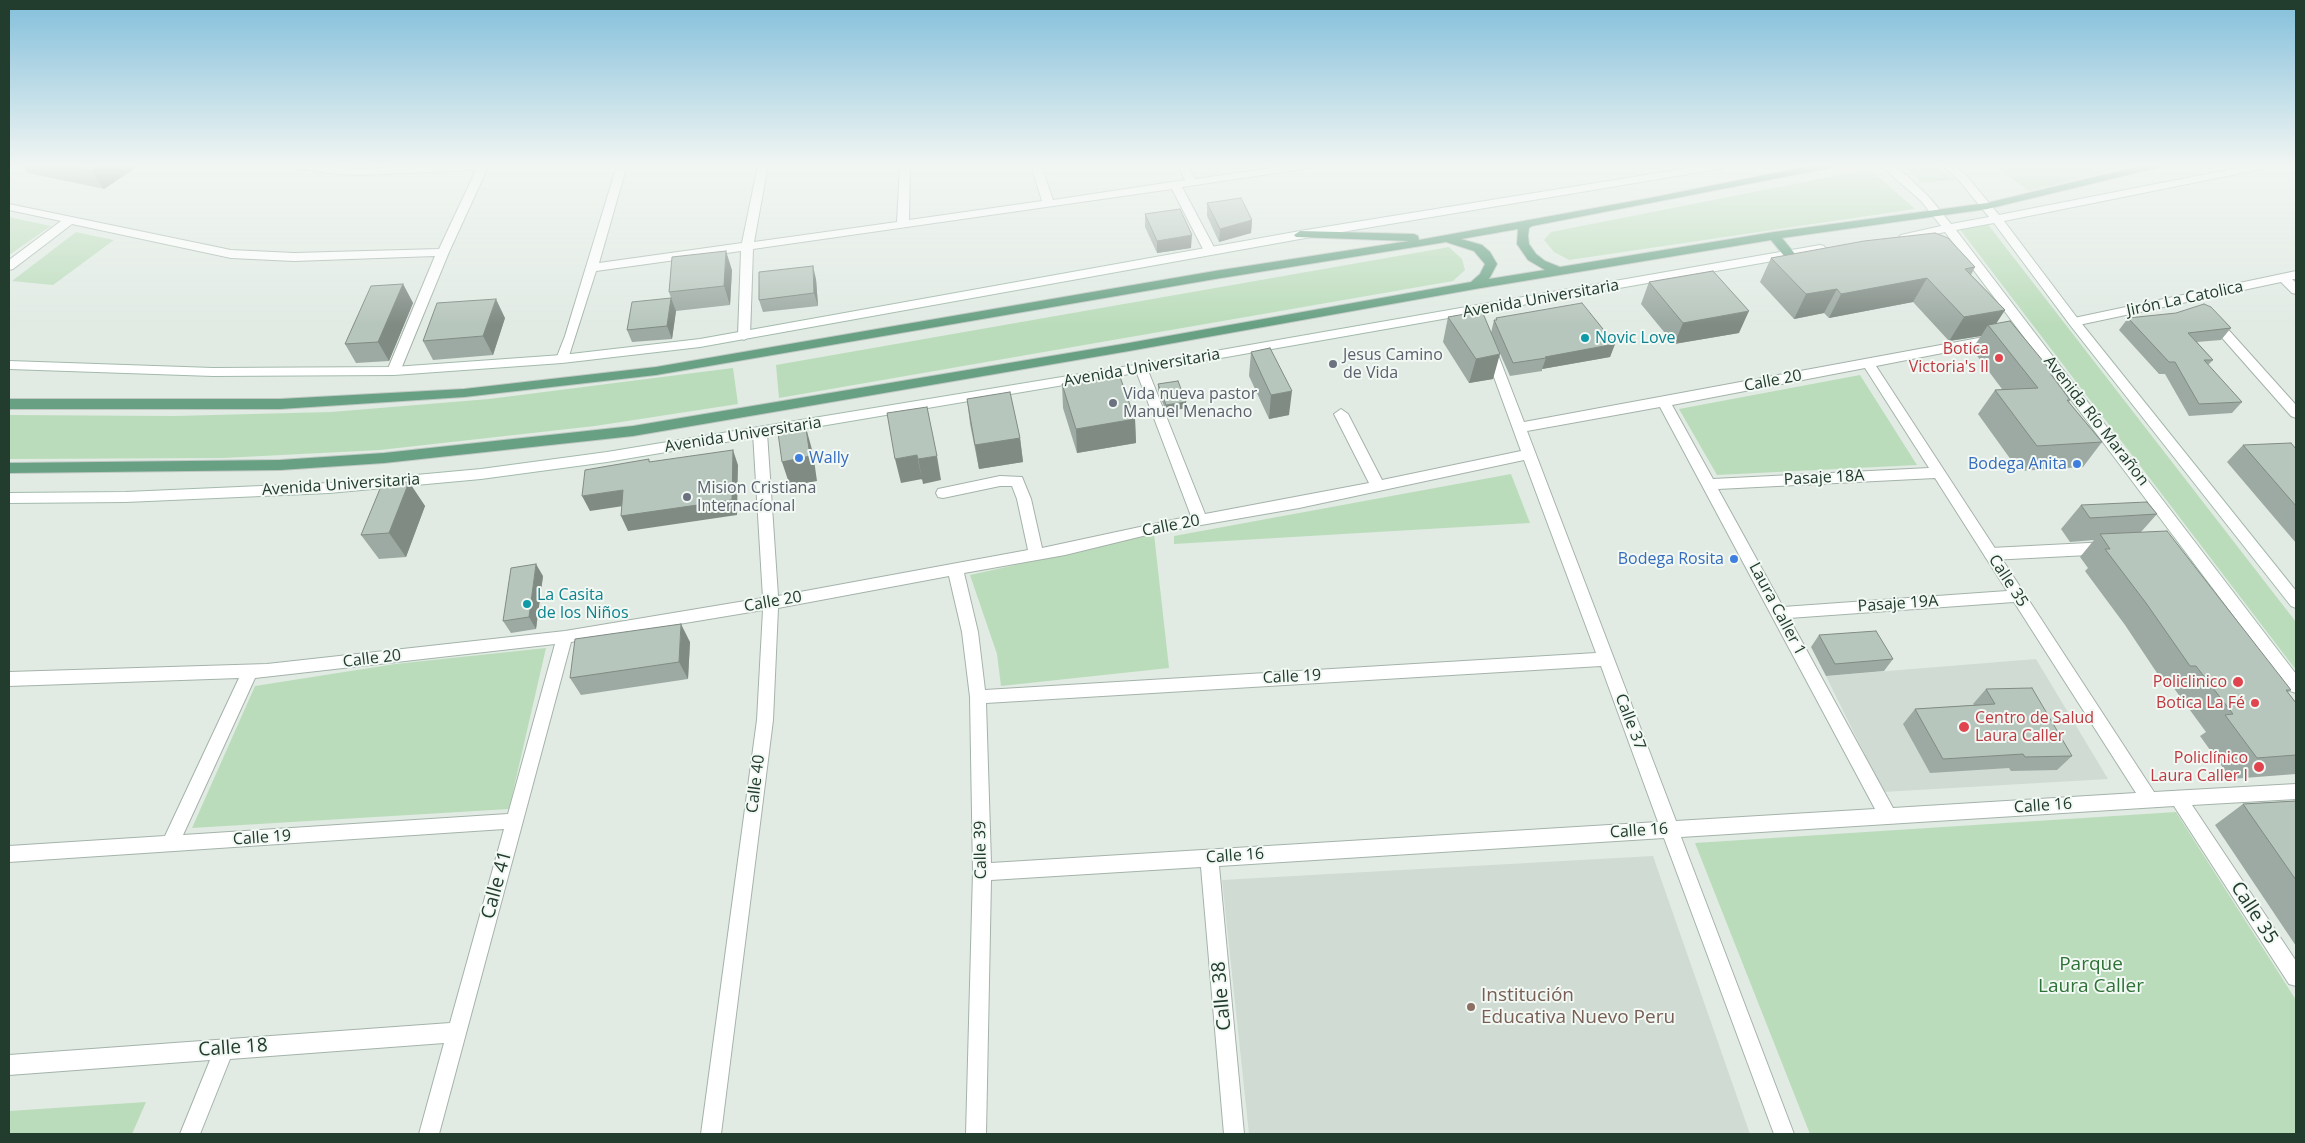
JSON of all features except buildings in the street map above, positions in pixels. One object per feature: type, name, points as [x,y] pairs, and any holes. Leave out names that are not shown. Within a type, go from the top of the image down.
[{"type":"main road","points":[[9,404],[280,404],[464,393],[627,374],[1446,238],[1553,218]]},
{"type":"main road","name":"Avenida Universitaria","points":[[9,468],[280,465],[384,458],[634,431],[1119,348],[1475,284],[1774,236],[1898,218]]},
{"type":"main road","points":[[1529,223],[1524,226],[1523,244],[1537,260],[1559,271]]},
{"type":"main road","points":[[1300,235],[1446,238],[1478,248],[1486,255],[1491,264],[1485,276],[1475,284]]},
{"type":"main road","points":[[1774,236],[1789,254]]},
{"type":"street","points":[[62,218],[231,254],[294,257],[444,252]]},
{"type":"street","points":[[394,371],[459,218]]},
{"type":"street","points":[[562,359],[606,218]]},
{"type":"street","points":[[744,336],[747,247],[753,218]]},
{"type":"street","points":[[903,218],[903,225]]},
{"type":"street","points":[[592,268],[949,218]]},
{"type":"street","points":[[1193,218],[1210,251]]},
{"type":"street","points":[[9,365],[213,372],[394,371],[562,359],[744,336],[1210,251],[1401,218]]},
{"type":"street","name":"Avenida Río Marañon","points":[[1939,218],[2018,335],[2189,543],[2296,686]]},
{"type":"street","points":[[1893,239],[1998,218]]},
{"type":"street","points":[[1995,219],[2074,322],[2296,602]]},
{"type":"street","points":[[9,266],[70,220]]},
{"type":"street","name":"Avenida Universitaria","points":[[9,499],[126,497],[356,486],[491,472],[607,457],[760,433],[1473,312],[1836,247]]},
{"type":"street","points":[[2292,278],[2296,290]]},
{"type":"street","name":"Jirón La Catolica","points":[[2074,322],[2192,296],[2292,278]]},
{"type":"street","points":[[2192,296],[2296,413]]},
{"type":"street","name":"Calle 37","points":[[1473,312],[1499,370],[1528,454],[1784,1134]]},
{"type":"street","name":"Calle 20","points":[[1519,428],[2018,335]]},
{"type":"street","name":"Calle 35","points":[[1868,363],[2149,800]]},
{"type":"street","points":[[1141,368],[1200,520]]},
{"type":"street","name":"Laura Caller 1","points":[[1664,402],[1888,816]]},
{"type":"street","points":[[1341,414],[1378,487]]},
{"type":"street","name":"Calle 40","points":[[711,1134],[765,720],[771,602],[760,433]]},
{"type":"street","name":"Calle 20","points":[[9,679],[250,671],[565,637],[1036,554],[1200,520],[1378,487],[1528,454]]},
{"type":"street","name":"Pasaje 18A","points":[[1710,484],[1938,473]]},
{"type":"street","points":[[943,493],[1000,481],[1017,481],[1024,499],[1036,554]]},
{"type":"street","points":[[2170,544],[2189,543]]},
{"type":"street","points":[[1990,554],[2120,547]]},
{"type":"street","name":"Calle 39","points":[[955,568],[970,632],[978,697],[982,872],[976,1134]]},
{"type":"street","name":"Pasaje 19A","points":[[1779,613],[2018,596]]},
{"type":"street","name":"Calle 41","points":[[429,1134],[565,637]]},
{"type":"street","name":"Calle 19","points":[[978,697],[1606,659]]},
{"type":"street","points":[[170,844],[250,671]]},
{"type":"street","name":"Calle 16","points":[[982,872],[2296,791]]},
{"type":"street","name":"Calle 35","points":[[2178,798],[2296,977]]},
{"type":"street","name":"Calle 19","points":[[9,854],[514,822]]},
{"type":"street","name":"Calle 38","points":[[1209,858],[1234,1134]]},
{"type":"street","name":"Calle 18","points":[[9,1065],[457,1032]]},
{"type":"street","points":[[190,1134],[224,1049]]},
{"type":"shaded area","name":"Centro de Salud Laura Caller","points":[[2036,659],[2108,779],[1883,792],[1826,676]]},
{"type":"shaded area","name":"Institución Educativa Nuevo Peru","points":[[1653,856],[1750,1134],[1249,1134],[1222,880]]},
{"type":"green space","points":[[9,218],[51,226],[9,255]]},
{"type":"green space","points":[[1620,218],[1852,218],[1569,260],[1554,252],[1544,240],[1551,232]]},
{"type":"green space","points":[[1983,218],[2296,622],[2296,670],[1955,223]]},
{"type":"green space","points":[[76,232],[114,240],[53,285],[12,281]]},
{"type":"green space","points":[[1449,247],[1462,259],[1465,270],[1453,281],[779,398],[776,365]]},
{"type":"green space","points":[[733,368],[738,404],[595,426],[380,450],[223,458],[9,459],[9,415],[174,416],[331,412],[489,399]]},
{"type":"green space","points":[[1860,375],[1917,465],[1717,475],[1679,409]]},
{"type":"green space","points":[[1511,474],[1530,523],[1174,544],[1174,536]]},
{"type":"green space","points":[[1154,534],[1169,668],[1001,686],[997,654],[970,575]]},
{"type":"green space","points":[[546,648],[509,809],[192,828],[255,686],[395,664]]},
{"type":"green space","name":"Parque Laura Caller","points":[[2176,812],[2296,1000],[2296,1134],[1810,1134],[1695,843]]},
{"type":"green space","points":[[146,1102],[132,1134],[9,1134],[9,1111]]},
{"type":"place","name":"Novic Love","points":[[1585,338]]},
{"type":"place","name":"Botica Victoria's II","points":[[1999,358]]},
{"type":"place","name":"Jesus Camino de Vida","points":[[1333,364]]},
{"type":"place","name":"Vida nueva pastor Manuel Menacho","points":[[1113,403]]},
{"type":"place","name":"Wally","points":[[799,458]]},
{"type":"place","name":"Bodega Anita","points":[[2077,464]]},
{"type":"place","name":"Mision Cristiana Internacíonal","points":[[687,497]]},
{"type":"place","name":"Bodega Rosita","points":[[1734,559]]},
{"type":"place","name":"La Casita de los Niños","points":[[527,604]]},
{"type":"place","name":"Policlinico","points":[[2238,682]]},
{"type":"place","name":"Botica La Fé","points":[[2255,703]]},
{"type":"place","name":"Centro de Salud Laura Caller","points":[[1964,727]]},
{"type":"place","name":"Policlínico Laura Caller I","points":[[2259,767]]},
{"type":"place","name":"Institución Educativa Nuevo Peru","points":[[1471,1007]]}]
